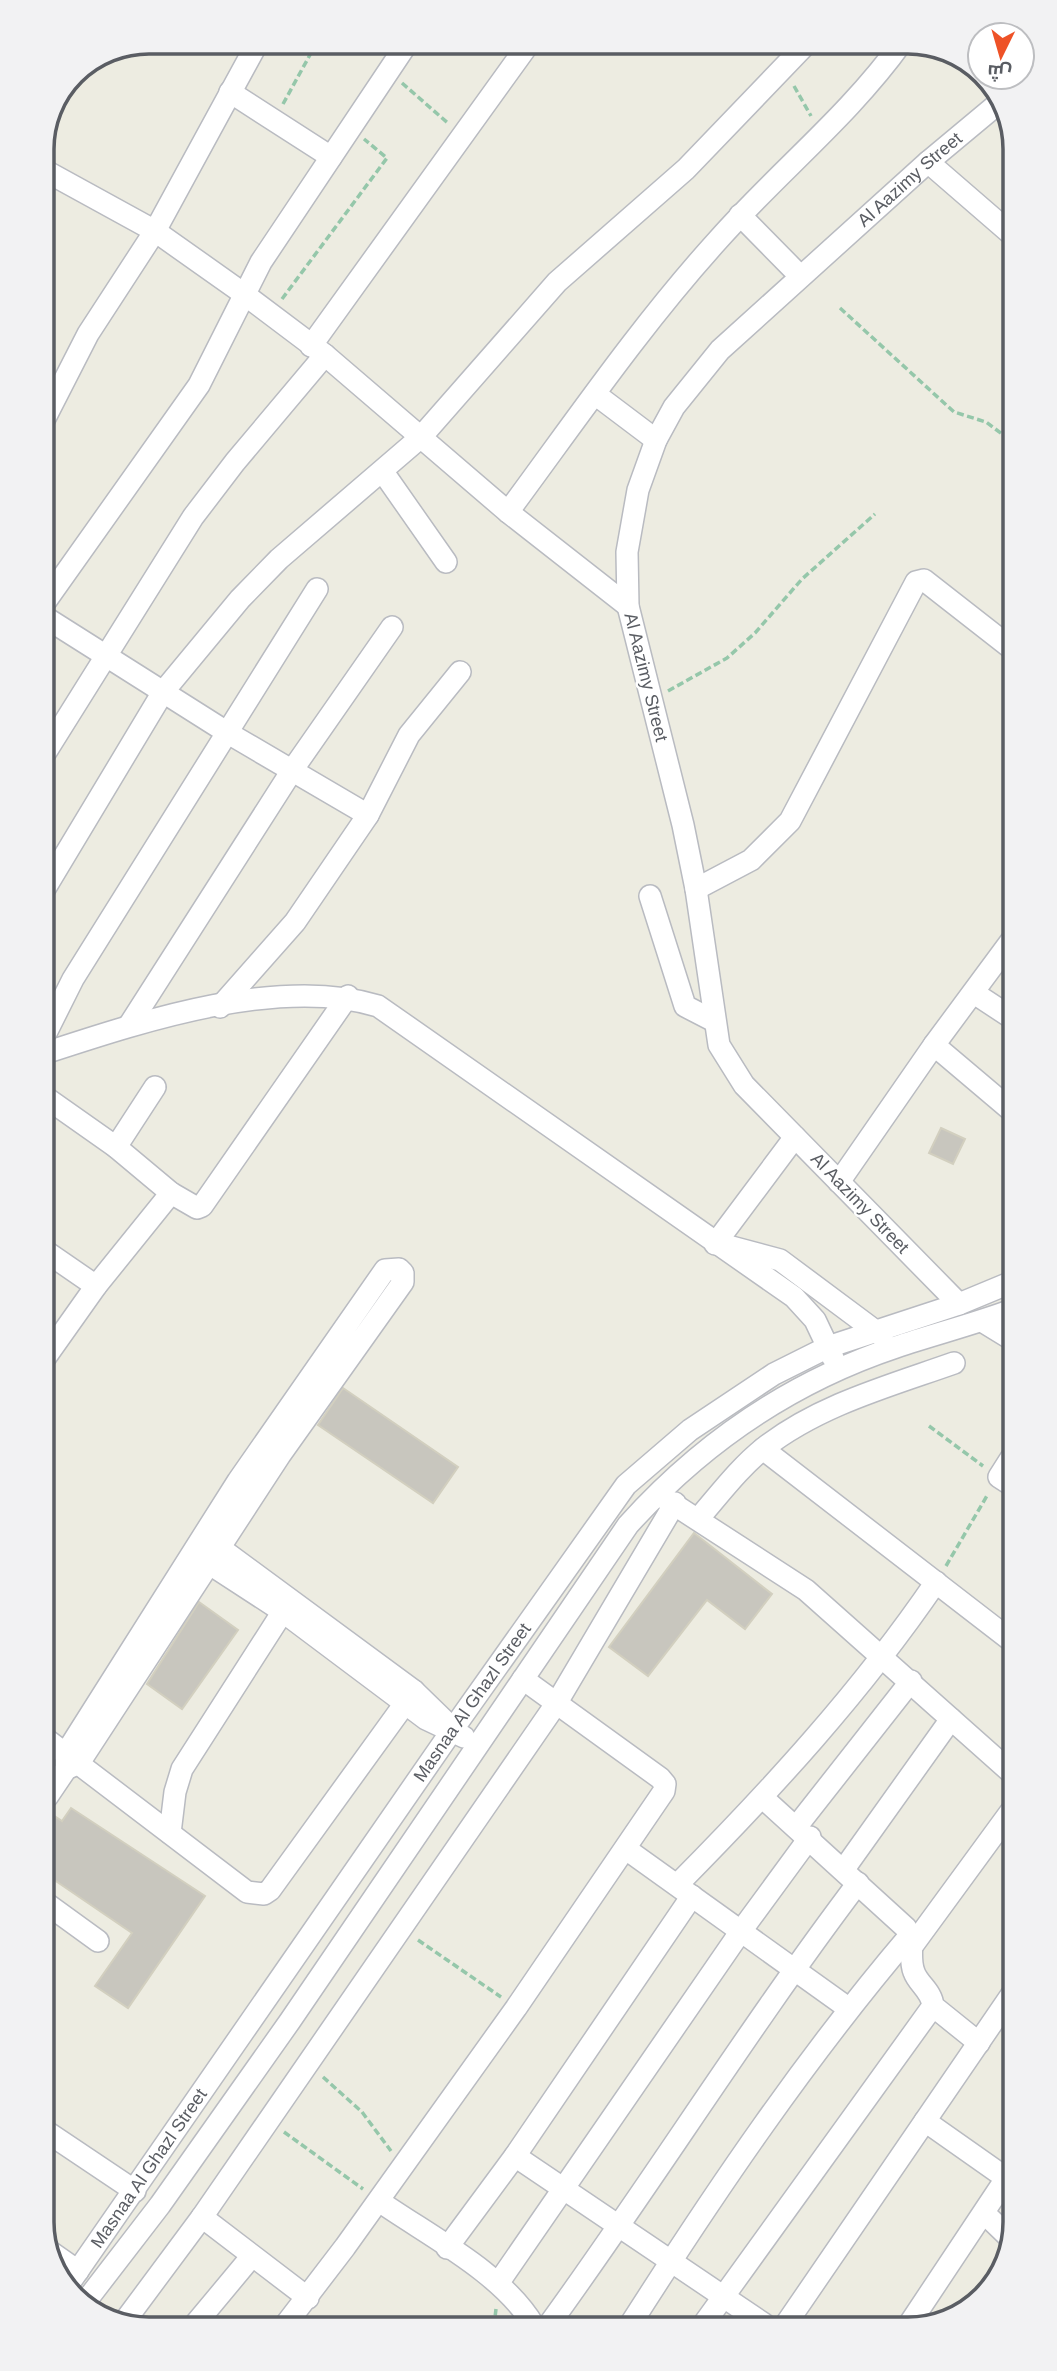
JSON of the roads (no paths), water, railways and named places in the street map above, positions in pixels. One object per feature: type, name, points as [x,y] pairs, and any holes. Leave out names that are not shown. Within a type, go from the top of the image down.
[{"type":"street","points":[[54,400],[88,334],[155,231],[251,54]]},
{"type":"street","points":[[54,589],[191,396],[261,262],[401,54]]},
{"type":"street","points":[[54,739],[193,517],[318,351],[462,136],[521,54]]},
{"type":"street","points":[[54,873],[163,692],[240,599],[279,559],[421,437],[557,282],[686,169],[798,54]]},
{"type":"street","points":[[508,512],[673,291],[740,215],[855,102],[893,54]]},
{"type":"street","points":[[230,92],[331,157]]},
{"type":"street","name":"Al Aazimy Street","points":[[959,1304],[730,1067],[719,1045],[696,889],[628,606],[627,552],[638,490],[656,440],[695,377],[800,276],[993,108]]},
{"type":"street","points":[[928,162],[1003,227]]},
{"type":"street","points":[[54,176],[155,231],[271,314],[508,512],[628,606]]},
{"type":"street","points":[[740,215],[800,276]]},
{"type":"street","points":[[595,394],[656,440]]},
{"type":"street","points":[[383,472],[446,562]]},
{"type":"street","points":[[696,889],[751,860],[790,821],[916,582],[924,580],[1003,642]]},
{"type":"street","points":[[54,1017],[73,979],[317,589]]},
{"type":"street","points":[[54,623],[228,733],[368,814]]},
{"type":"street","points":[[130,1024],[293,769],[392,627]]},
{"type":"street","points":[[220,1007],[295,922],[368,814],[409,734],[460,672]]},
{"type":"street","points":[[650,896],[685,1006],[714,1021]]},
{"type":"street","points":[[839,1182],[934,1045],[1003,953]]},
{"type":"street","points":[[974,993],[1003,1012]]},
{"type":"street","points":[[54,1050],[130,1024],[266,998],[348,996],[378,1006],[794,1297],[815,1320],[837,1370]]},
{"type":"street","points":[[54,1103],[116,1147],[171,1193],[192,1207],[202,1206],[348,996]]},
{"type":"street","points":[[934,1045],[1003,1103]]},
{"type":"street","points":[[116,1147],[155,1087]]},
{"type":"street","points":[[715,1244],[795,1137]]},
{"type":"street","points":[[54,1346],[96,1286],[171,1193]]},
{"type":"street","points":[[715,1244],[756,1251],[780,1260],[874,1329],[895,1348]]},
{"type":"street","points":[[54,1257],[96,1286]]},
{"type":"street","points":[[54,1786],[385,1269],[399,1269],[403,1273],[403,1282],[294,1434],[206,1550]]},
{"type":"street","name":"Masnaa Al Ghazl Street","points":[[73,2278],[453,1729],[626,1485],[690,1430],[774,1374],[828,1347],[874,1329],[959,1304],[1003,1286]]},
{"type":"street","name":"Masnaa Al Ghazl Street","points":[[90,2296],[160,2205],[290,2021],[628,1525],[666,1499],[736,1426],[837,1370],[895,1348],[1003,1314]]},
{"type":"street","points":[[982,1321],[1003,1334]]},
{"type":"street","points":[[698,1519],[763,1449],[793,1428],[848,1401],[954,1363]]},
{"type":"street","points":[[763,1449],[1003,1634]]},
{"type":"street","points":[[130,2315],[202,2217],[556,1704],[666,1499],[806,1590],[1003,1765]]},
{"type":"street","points":[[206,1550],[287,1605],[409,1697],[426,1719],[453,1729],[477,1746]]},
{"type":"street","points":[[447,2248],[515,2156],[685,1890],[883,1656],[936,1583]]},
{"type":"street","points":[[170,1833],[175,1792],[182,1769],[287,1605]]},
{"type":"street","points":[[292,2317],[516,2008],[664,1791],[665,1784],[523,1679]]},
{"type":"street","points":[[499,2282],[741,1931],[804,1831],[911,1681]]},
{"type":"street","points":[[54,1747],[70,1762],[247,1892],[264,1894],[270,1890],[409,1697]]},
{"type":"street","points":[[555,2317],[619,2228],[794,1968],[951,1718]]},
{"type":"street","points":[[708,2317],[933,2006],[932,1997],[914,1973],[912,1939],[851,1876],[764,1797]]},
{"type":"street","points":[[635,2317],[670,2262],[848,2008],[912,1939],[1003,1830]]},
{"type":"street","points":[[626,1849],[848,2008]]},
{"type":"street","points":[[54,1909],[99,1941]]},
{"type":"street","points":[[264,2003],[290,2021]]},
{"type":"street","points":[[933,2006],[979,2043]]},
{"type":"street","points":[[791,2317],[1003,2007]]},
{"type":"street","points":[[925,2121],[1003,2166]]},
{"type":"street","points":[[54,2137],[135,2191]]},
{"type":"street","points":[[515,2156],[754,2317]]},
{"type":"street","points":[[915,2316],[1003,2183]]},
{"type":"street","points":[[379,2200],[499,2282],[528,2317]]},
{"type":"street","points":[[984,2213],[1002,2231]]},
{"type":"street","points":[[202,2217],[308,2298]]},
{"type":"street","points":[[201,2317],[252,2256]]}]
